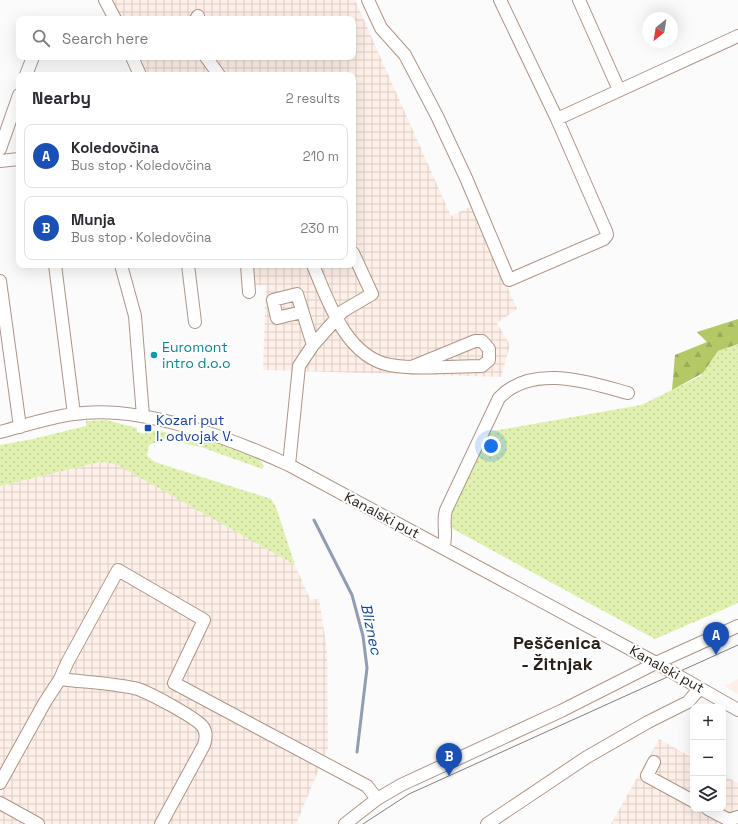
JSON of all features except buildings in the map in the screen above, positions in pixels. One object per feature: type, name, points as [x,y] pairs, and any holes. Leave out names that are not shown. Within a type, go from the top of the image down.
[{"type":"street","points":[[105,0],[113,16]]},
{"type":"street","points":[[368,0],[381,28],[405,54],[437,116],[466,178],[509,280],[604,239],[607,236],[556,119],[500,0]]},
{"type":"street","points":[[579,0],[619,90]]},
{"type":"street","points":[[556,119],[738,36]]},
{"type":"street","points":[[27,72],[32,60]]},
{"type":"street","points":[[133,60],[139,72]]},
{"type":"street","points":[[208,60],[217,72]]},
{"type":"street","points":[[0,149],[16,104]]},
{"type":"street","points":[[0,161],[16,159]]},
{"type":"street","points":[[289,465],[299,366],[313,345],[344,311],[372,294],[356,259]]},
{"type":"street","points":[[55,268],[74,414]]},
{"type":"street","points":[[122,268],[135,316],[143,416]]},
{"type":"street","points":[[188,268],[195,322]]},
{"type":"street","points":[[247,268],[249,292]]},
{"type":"street","points":[[314,268],[337,318],[353,344],[379,362],[390,365],[414,366],[482,366],[488,360],[490,349],[482,342],[475,341],[414,366]]},
{"type":"street","points":[[0,281],[20,427]]},
{"type":"street","points":[[302,312],[313,345]]},
{"type":"street","points":[[443,548],[446,540],[443,519],[446,510],[499,398],[508,389],[534,379],[554,379],[587,382],[628,393]]},
{"type":"street","name":"Kanalski put","points":[[0,432],[74,414],[112,412],[143,416],[232,441],[289,465],[656,663],[738,710]]},
{"type":"street","points":[[0,783],[45,702],[60,679],[67,663],[118,570],[204,620],[164,702]]},
{"type":"street","points":[[345,824],[377,799],[400,785],[561,711],[656,663],[738,626]]},
{"type":"street","points":[[60,679],[135,688],[164,702],[198,722],[204,728],[207,737],[204,745],[160,824]]},
{"type":"street","points":[[174,683],[367,786],[377,799]]},
{"type":"street","points":[[487,824],[587,757],[648,722],[688,702],[700,688]]},
{"type":"street","points":[[654,762],[647,776],[690,799]]},
{"type":"street","points":[[0,803],[38,824]]},
{"type":"street","points":[[714,812],[729,820],[738,817]]},
{"type":"shaded area","points":[[111,0],[355,0],[451,216],[472,206],[517,309],[497,323],[510,345],[501,377],[263,370],[266,285],[252,286],[252,268],[356,268],[356,72],[143,72],[137,60],[356,60],[356,16],[118,16]]},
{"type":"shaded area","points":[[100,462],[117,464],[295,565],[310,599],[319,599],[327,650],[328,748],[296,824],[0,824],[0,486]]},
{"type":"shaded area","points":[[738,679],[738,694],[724,686]]},
{"type":"shaded area","points":[[659,739],[690,756],[690,812],[726,812],[726,777],[738,783],[738,824],[611,824]]},
{"type":"green space","points":[[738,319],[738,344],[718,351],[703,373],[672,390],[675,355],[707,342],[697,332]]},
{"type":"green space","points":[[738,344],[738,603],[655,639],[444,524],[488,432],[641,405],[701,376],[718,351]]},
{"type":"green space","points":[[106,420],[137,428],[137,432],[145,434],[145,430],[152,430],[212,441],[245,451],[256,458],[264,466],[262,469],[201,447],[163,439],[149,445],[147,456],[155,462],[271,499],[276,507],[295,565],[116,464],[100,462],[0,486],[0,445],[33,439],[86,426],[86,421]]},
{"type":"waterway","name":"Bliznec","points":[[314,520],[352,595],[363,636],[367,668],[357,752]]},
{"type":"tram line","points":[[363,824],[409,794],[738,645]]},
{"type":"place","name":"Euromont intro d.o.o","points":[[154,355]]},
{"type":"place","name":"Kozari put I. odvojak V.","points":[[148,428]]},
{"type":"place","name":"Koledovčina","points":[[716,655]]},
{"type":"place","name":"Munja","points":[[449,776]]},
{"type":"district","name":"Peščenica - Žitnjak","points":[[557,653]]}]
